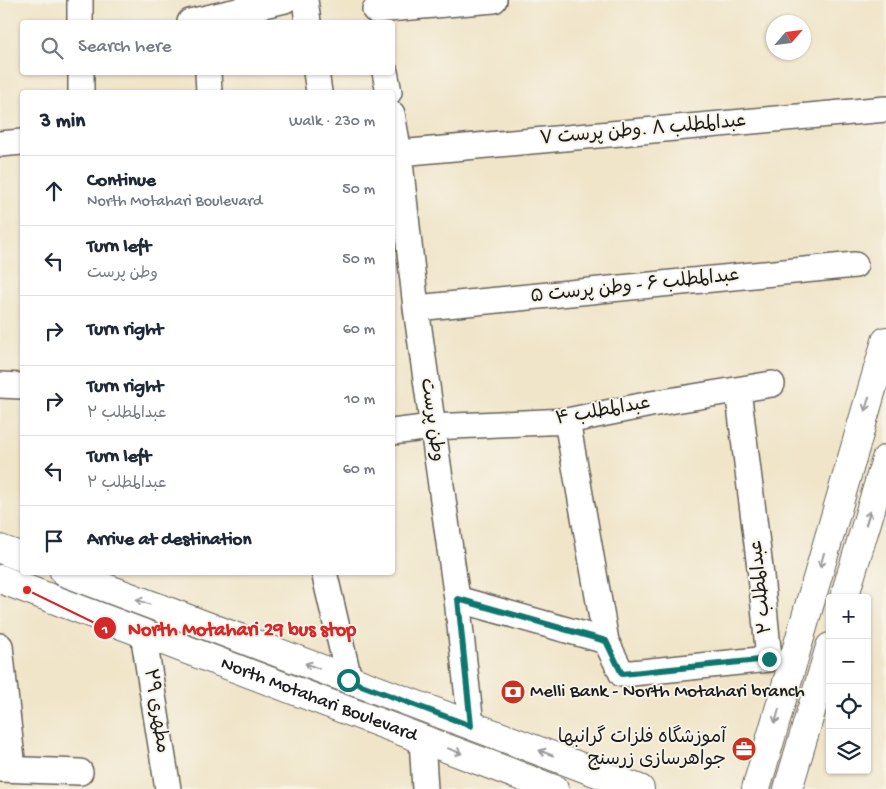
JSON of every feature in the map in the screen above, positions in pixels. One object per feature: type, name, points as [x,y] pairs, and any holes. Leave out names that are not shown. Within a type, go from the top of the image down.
[{"type":"main road","points":[[756,789],[886,341]]},
{"type":"main road","points":[[845,594],[886,459]]},
{"type":"main road","points":[[0,548],[20,556]]},
{"type":"main road","name":"North Motahari Boulevard","points":[[89,577],[348,680],[640,789]]},
{"type":"main road","name":"North Motahari Boulevard","points":[[0,579],[554,789]]},
{"type":"main road","points":[[794,782],[826,662]]},
{"type":"main road","points":[[388,726],[397,698]]},
{"type":"street","points":[[80,0],[80,20]]},
{"type":"street","points":[[204,20],[285,0]]},
{"type":"street","points":[[305,0],[308,20]]},
{"type":"street","points":[[375,11],[494,0]]},
{"type":"street","points":[[81,75],[81,90]]},
{"type":"street","points":[[208,75],[209,90]]},
{"type":"street","points":[[316,75],[318,90]]},
{"type":"street","points":[[386,75],[389,90]]},
{"type":"street","name":"عبدالمطلب ۸ .وطن پرست ۷","points":[[399,153],[886,109]]},
{"type":"street","name":"وطن پرست","points":[[395,131],[399,153],[401,258],[416,308],[458,599],[471,726]]},
{"type":"street","points":[[0,144],[20,142]]},
{"type":"street","name":"عبدالمطلب ۶ - وطن پرست ۵","points":[[416,308],[855,265]]},
{"type":"street","name":"عبدالمطلب ۴","points":[[395,432],[432,427],[567,421],[651,404],[772,384]]},
{"type":"street","points":[[0,385],[20,386]]},
{"type":"street","name":"عبدالمطلب ۲","points":[[606,641],[622,674],[769,659],[761,576],[738,390]]},
{"type":"street","points":[[458,599],[606,641],[567,421]]},
{"type":"street","points":[[325,575],[348,680]]},
{"type":"street","name":"مطهری ۲۹","points":[[143,633],[168,789]]},
{"type":"street","points":[[1,660],[7,769],[80,772]]},
{"type":"street","points":[[422,739],[425,789]]},
{"type":"place","name":"North Motahari 29 bus stop","points":[[27,590]]},
{"type":"place","name":"Melli Bank - North Motahari branch","points":[[513,692]]},
{"type":"place","name":"آموزشگاه فلزات گرانبها جواهرسازی زرسنج","points":[[744,749]]},
{"type":"route","points":[[348,680],[471,726],[458,599],[606,641],[622,674],[769,659]]}]
